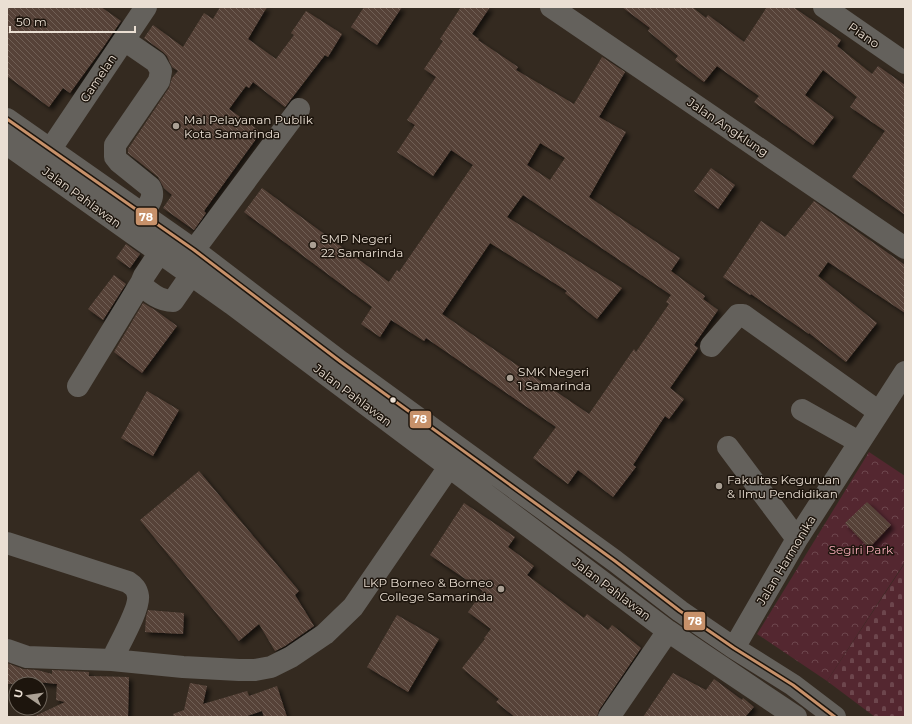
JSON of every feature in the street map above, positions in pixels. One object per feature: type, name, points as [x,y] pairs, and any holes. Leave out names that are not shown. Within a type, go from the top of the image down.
[{"type":"street","name":"Gamelan","points":[[50,150],[146,7]]},
{"type":"street","name":"Jalan Angklung","points":[[551,7],[905,248]]},
{"type":"street","name":"Piano","points":[[824,7],[905,63]]},
{"type":"street","points":[[124,40],[156,62],[161,71],[159,81],[115,145],[115,157],[119,162],[152,190],[152,199],[143,214]]},
{"type":"street","points":[[194,250],[299,110]]},
{"type":"street","name":"Jalan Pahlawan","points":[[7,119],[194,250],[449,467],[668,631],[796,717]]},
{"type":"street","name":"Jalan Pahlawan","points":[[7,144],[191,275],[335,369],[609,557],[680,611],[734,648],[793,685],[835,717]]},
{"type":"street","points":[[78,386],[160,252]]},
{"type":"street","points":[[141,283],[145,289],[165,301],[172,302],[191,275]]},
{"type":"street","points":[[711,346],[738,315],[743,315],[879,412]]},
{"type":"street","name":"Jalan Harmonika","points":[[734,648],[797,539],[905,372]]},
{"type":"street","points":[[802,410],[859,442]]},
{"type":"street","points":[[728,447],[797,539]]},
{"type":"street","points":[[7,650],[27,657],[112,660],[183,667],[240,670],[255,670],[271,667],[285,660],[325,634],[353,607],[449,467]]},
{"type":"street","points":[[7,543],[128,582],[134,586],[138,595],[136,609],[112,660]]},
{"type":"street","points":[[609,717],[668,631]]},
{"type":"green space","name":"Segiri Park","points":[[869,452],[905,476],[905,562],[827,681],[757,634]]},
{"type":"green space","points":[[905,563],[905,717],[875,717],[827,681]]},
{"type":"building","points":[[7,7],[101,7],[121,21],[70,93],[63,88],[49,107],[7,76]]},
{"type":"building","points":[[220,7],[267,7],[248,39],[276,59],[294,35],[291,33],[306,11],[342,34],[328,57],[325,55],[285,107],[253,82],[249,88],[246,86],[229,109],[261,132],[204,211],[206,213],[194,230],[163,208],[172,195],[164,188],[158,177],[128,153],[128,149],[169,88],[172,78],[178,71],[172,67],[167,56],[163,52],[144,38],[153,25],[183,47],[204,13],[213,19]]},
{"type":"building","points":[[364,7],[402,7],[377,45],[351,27]]},
{"type":"building","points":[[461,7],[490,7],[472,34],[479,39],[478,40],[518,67],[516,70],[574,104],[602,57],[625,72],[599,117],[626,132],[589,197],[680,258],[671,271],[705,296],[703,299],[718,310],[694,345],[698,348],[670,388],[684,399],[669,419],[665,416],[633,465],[636,467],[613,497],[578,470],[568,484],[533,458],[556,427],[426,338],[424,341],[391,320],[380,337],[361,324],[372,307],[244,212],[262,188],[389,282],[397,270],[399,272],[473,165],[451,150],[433,176],[397,152],[415,125],[407,120],[436,77],[424,69],[443,41],[440,39]],"holes":[[[540,143],[565,158],[550,180],[527,165]],[[523,195],[671,295],[666,302],[669,304],[636,352],[634,349],[589,414],[442,314],[490,243],[567,291],[565,293],[597,319],[622,288],[507,217]]]},
{"type":"building","points":[[622,7],[692,7],[706,18],[708,15],[744,42],[767,7],[793,7],[841,40],[837,46],[872,74],[878,66],[905,85],[905,215],[852,177],[885,131],[850,107],[857,97],[823,70],[805,95],[834,117],[813,145],[754,102],[759,96],[717,66],[704,82],[675,60],[678,56],[648,31],[650,28]]},
{"type":"building","points":[[711,168],[735,185],[718,209],[694,191]]},
{"type":"building","points":[[814,201],[905,265],[905,313],[828,262],[818,276],[877,323],[846,362],[809,333],[723,277],[761,221],[785,237]]},
{"type":"building","points":[[126,244],[140,254],[130,268],[116,258]]},
{"type":"building","points":[[114,275],[126,284],[103,320],[88,309]]},
{"type":"building","points":[[143,303],[177,326],[142,373],[114,352]]},
{"type":"building","points":[[147,391],[179,410],[153,456],[121,438]]},
{"type":"building","points":[[199,471],[299,591],[295,595],[314,626],[275,651],[259,624],[239,641],[140,520]]},
{"type":"building","points":[[867,502],[891,525],[869,548],[845,523]]},
{"type":"building","points":[[464,503],[515,537],[508,547],[534,566],[527,575],[584,618],[587,614],[608,630],[612,625],[641,648],[599,710],[597,717],[515,717],[496,702],[499,699],[462,668],[491,629],[468,612],[483,591],[430,555]]},
{"type":"building","points":[[148,610],[184,613],[183,634],[145,632]]},
{"type":"building","points":[[397,615],[439,639],[408,692],[367,667]]},
{"type":"building","points":[[7,663],[23,669],[37,670],[52,674],[52,670],[89,672],[89,676],[129,677],[128,717],[33,717],[48,716],[48,710],[65,702],[56,700],[57,684],[48,683],[48,676],[8,676],[7,684]]},
{"type":"building","points":[[673,673],[706,690],[714,679],[754,707],[745,717],[643,717]]},
{"type":"building","points":[[190,683],[207,686],[203,704],[247,691],[249,696],[277,686],[287,717],[264,717],[262,711],[244,717],[174,717],[173,714],[184,710]]},
{"type":"transit line","name":"78","points":[[7,119],[194,250],[341,362],[615,561],[680,611],[734,648],[793,685],[835,717]]},
{"type":"place","name":"Mal Pelayanan Publik Kota Samarinda","points":[[176,126]]},
{"type":"place","name":"SMP Negeri 22 Samarinda","points":[[313,245]]},
{"type":"place","name":"SMK Negeri 1 Samarinda","points":[[510,378]]},
{"type":"place","name":"Fakultas Keguruan & Ilmu Pendidikan","points":[[719,486]]},
{"type":"place","name":"LKP Borneo & Borneo College Samarinda","points":[[501,589]]}]
